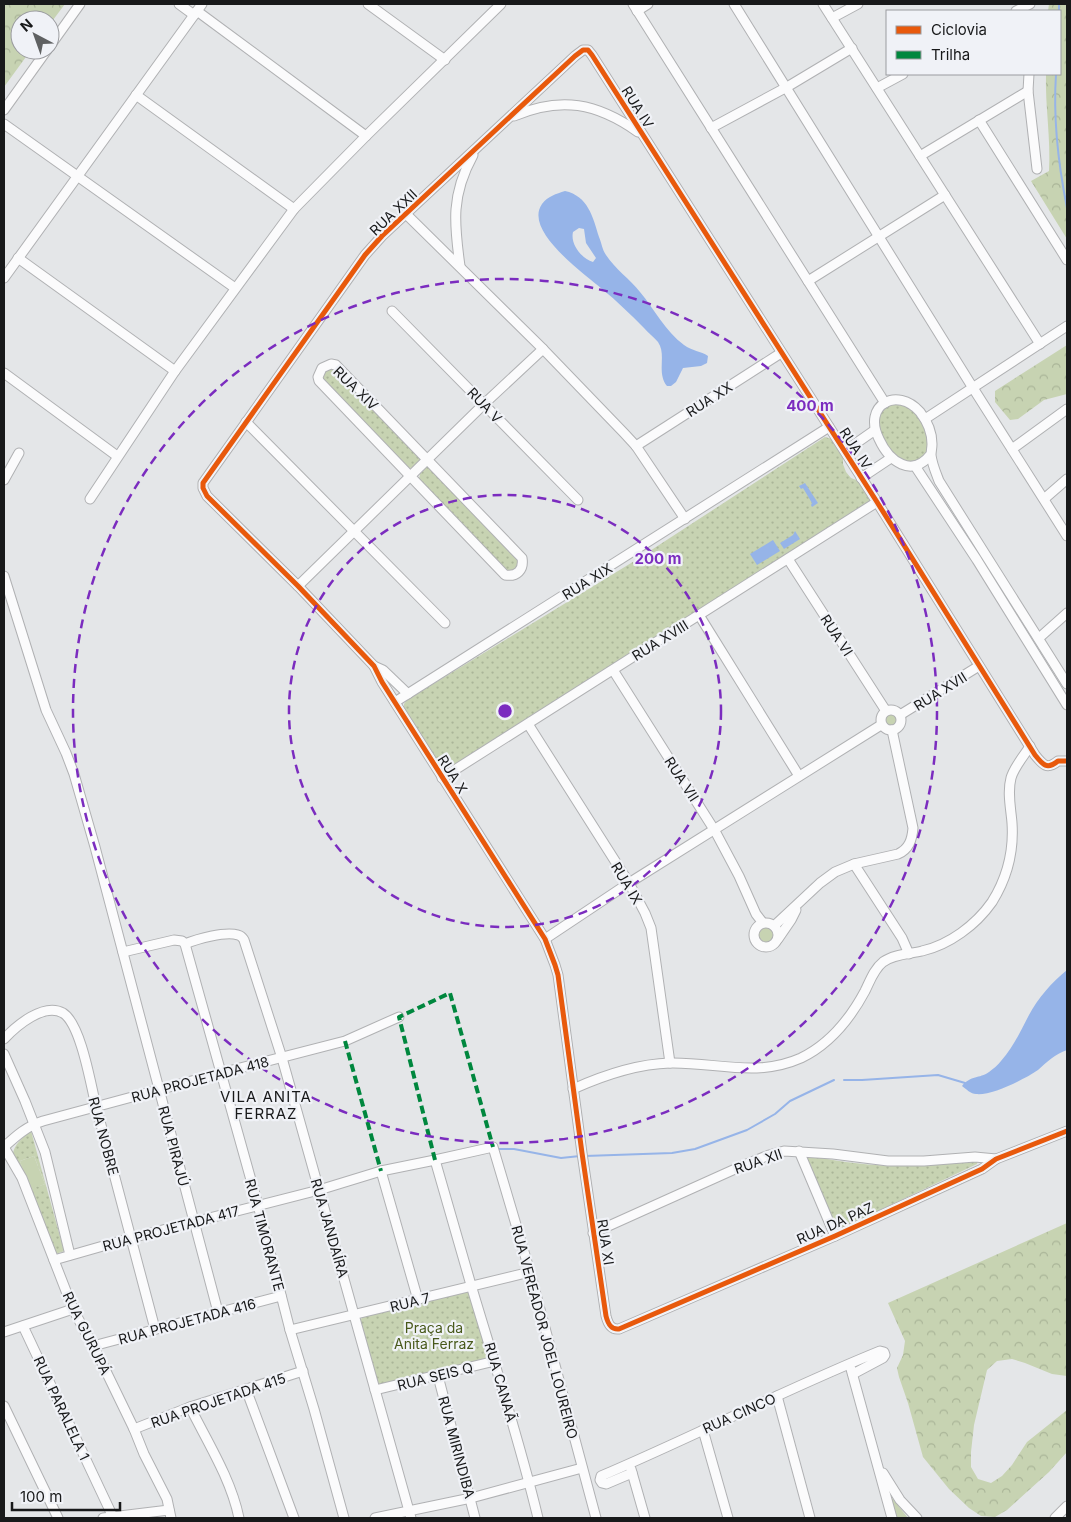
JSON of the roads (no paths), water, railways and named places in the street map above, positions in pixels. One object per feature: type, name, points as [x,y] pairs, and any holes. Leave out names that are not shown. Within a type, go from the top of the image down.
[{"type":"street","points":[[60,32],[80,4]]},
{"type":"street","points":[[179,4],[198,10],[366,136]]},
{"type":"street","points":[[368,4],[445,60]]},
{"type":"street","points":[[90,499],[175,371],[294,209],[501,4]]},
{"type":"street","points":[[648,4],[635,7],[885,402]]},
{"type":"street","points":[[734,4],[1067,536]]},
{"type":"street","points":[[823,4],[1040,344]]},
{"type":"street","points":[[832,18],[858,4]]},
{"type":"street","points":[[1018,10],[1031,4]]},
{"type":"street","points":[[4,278],[198,10]]},
{"type":"street","points":[[711,128],[787,87],[852,48]]},
{"type":"street","name":"RUA XXII","points":[[214,466],[365,255],[382,236],[583,50]]},
{"type":"street","name":"RUA IV","points":[[583,50],[588,50],[592,55],[845,451],[1036,758],[1047,766],[1052,766],[1058,761],[1067,761]]},
{"type":"street","points":[[4,110],[40,60]]},
{"type":"street","points":[[877,88],[901,75]]},
{"type":"street","points":[[1029,75],[1028,90],[1037,169]]},
{"type":"street","points":[[920,156],[1028,90]]},
{"type":"street","points":[[136,95],[294,209]]},
{"type":"street","points":[[509,118],[528,110],[548,106],[588,106],[613,115],[642,135]]},
{"type":"street","points":[[979,120],[1067,260]]},
{"type":"street","points":[[4,124],[235,288]]},
{"type":"street","points":[[460,266],[455,213],[458,189],[465,169],[476,148]]},
{"type":"street","points":[[808,281],[945,196]]},
{"type":"street","points":[[406,214],[543,349],[636,446],[685,519]]},
{"type":"street","points":[[18,258],[175,371]]},
{"type":"street","name":"RUA V","points":[[392,310],[578,500]]},
{"type":"street","points":[[925,419],[1067,326]]},
{"type":"street","points":[[298,586],[543,349]]},
{"type":"street","name":"RUA XX","points":[[636,446],[781,353]]},
{"type":"street","name":"RUA XIV","points":[[326,365],[336,365],[522,558],[522,568],[519,572],[515,575],[505,575],[410,476],[319,382],[318,376],[322,368],[326,365]]},
{"type":"street","points":[[4,374],[117,456]]},
{"type":"street","points":[[931,454],[924,462],[915,466],[906,466],[891,458],[875,430],[875,415],[878,409],[885,402],[900,400],[910,404],[925,419],[931,434],[931,454],[939,481],[1067,684]]},
{"type":"street","points":[[1012,449],[1067,409]]},
{"type":"street","points":[[246,422],[445,623]]},
{"type":"street","name":"RUA XIX","points":[[395,702],[829,428]]},
{"type":"street","points":[[845,451],[875,430]]},
{"type":"street","points":[[4,480],[19,453]]},
{"type":"street","points":[[862,478],[891,458]]},
{"type":"street","name":"RUA X","points":[[214,466],[203,483],[204,492],[298,586],[374,666],[442,778],[545,939],[558,975],[582,1156]]},
{"type":"street","points":[[915,466],[977,560],[1067,705]]},
{"type":"street","points":[[1044,499],[1067,479]]},
{"type":"street","name":"RUA XVIII","points":[[442,778],[877,502]]},
{"type":"street","name":"RUA VI","points":[[788,559],[886,710]]},
{"type":"street","name":"RUA PIRAJÚ","points":[[4,576],[46,710],[74,774],[96,847],[218,1312]]},
{"type":"street","points":[[1039,638],[1067,613]]},
{"type":"street","points":[[699,616],[799,776]]},
{"type":"street","points":[[374,666],[382,670],[408,694]]},
{"type":"street","name":"RUA XVII","points":[[900,715],[979,666]]},
{"type":"street","name":"RUA VII","points":[[612,670],[715,830],[746,891]]},
{"type":"street","name":"RUA XVII","points":[[886,710],[892,709],[900,715],[900,725],[892,730]]},
{"type":"street","points":[[881,725],[881,715],[886,710]]},
{"type":"street","name":"RUA IX","points":[[528,724],[629,883],[645,913],[651,928],[670,1063]]},
{"type":"street","points":[[545,939],[629,883],[881,725]]},
{"type":"street","points":[[774,926],[825,879],[844,867],[898,854],[907,848],[912,841],[913,828],[892,730],[886,729],[881,725]]},
{"type":"street","points":[[573,1089],[600,1076],[629,1068],[670,1063],[758,1069],[777,1066],[802,1057],[824,1042],[838,1031],[851,1015],[878,966],[886,960],[939,946],[958,935],[986,910],[997,894],[1011,853],[1013,832],[1009,789],[1011,777],[1030,746]]},
{"type":"street","points":[[854,864],[902,938],[909,954]]},
{"type":"street","points":[[746,891],[755,940],[762,947],[772,946],[778,940],[800,903]]},
{"type":"street","points":[[746,891],[756,914],[763,923]]},
{"type":"street","points":[[754,932],[763,923],[769,924],[774,926],[778,932],[778,940]]},
{"type":"street","name":"RUA JANDAÍRA","points":[[186,947],[194,940],[227,934],[238,935],[244,940],[282,1058],[410,1514]]},
{"type":"street","points":[[123,952],[174,940],[182,941],[186,947]]},
{"type":"street","name":"RUA TIMORANTE","points":[[186,947],[258,1205],[290,1330],[314,1408],[344,1518]]},
{"type":"street","name":"RUA NOBRE","points":[[4,1038],[23,1022],[40,1013],[53,1010],[63,1013],[76,1029],[155,1329]]},
{"type":"street","name":"RUA PROJETADA 418","points":[[4,1147],[21,1132],[35,1124],[221,1072],[345,1041],[399,1017]]},
{"type":"street","points":[[4,1054],[35,1124],[52,1179],[70,1255]]},
{"type":"street","name":"RUA DA PAZ","points":[[611,1327],[614,1330],[619,1329],[835,1236],[982,1169],[996,1159],[1067,1131]]},
{"type":"street","name":"RUA GURUPÁ","points":[[4,1147],[22,1178],[73,1309],[134,1428],[144,1454],[167,1499],[170,1514]]},
{"type":"street","name":"RUA PROJETADA 417","points":[[54,1260],[319,1190],[381,1171],[493,1147]]},
{"type":"street","name":"RUA VEREADOR JOEL LOUREIRO","points":[[493,1147],[530,1272],[596,1518]]},
{"type":"street","name":"RUA XII","points":[[593,1232],[769,1155],[784,1151],[888,1161],[924,1161],[975,1157],[996,1159]]},
{"type":"street","points":[[799,1151],[835,1236]]},
{"type":"street","name":"RUA XI","points":[[582,1156],[606,1316],[611,1327]]},
{"type":"street","name":"RUA CANAÃ","points":[[436,1160],[471,1286],[495,1361],[538,1518]]},
{"type":"street","points":[[381,1171],[418,1300]]},
{"type":"street","name":"RUA 7","points":[[290,1330],[355,1316],[530,1272]]},
{"type":"street","name":"RUA PROJETADA 416","points":[[93,1346],[281,1296]]},
{"type":"street","points":[[4,1332],[73,1309]]},
{"type":"street","name":"RUA PARALELA 1","points":[[23,1326],[113,1517]]},
{"type":"street","name":"RUA CINCO","points":[[645,1518],[631,1468],[702,1430],[777,1396],[880,1351],[885,1354],[883,1358],[852,1374]]},
{"type":"street","name":"RUA SEIS Q","points":[[375,1390],[495,1361]]},
{"type":"street","points":[[849,1364],[892,1518]]},
{"type":"street","name":"RUA PROJETADA 415","points":[[134,1428],[190,1407],[303,1371]]},
{"type":"street","name":"RUA MIRINDIBA","points":[[438,1376],[475,1518]]},
{"type":"street","points":[[246,1389],[294,1518]]},
{"type":"street","points":[[777,1396],[810,1518]]},
{"type":"street","points":[[4,1406],[58,1518]]},
{"type":"street","points":[[190,1407],[230,1486],[239,1518]]},
{"type":"street","points":[[702,1430],[728,1518]]},
{"type":"street","points":[[877,1465],[900,1500],[917,1518]]},
{"type":"street","points":[[375,1518],[410,1514],[582,1468]]},
{"type":"street","points":[[1055,1518],[1067,1506]]},
{"type":"street","points":[[103,1518],[170,1514]]},
{"type":"water","points":[[565,191],[579,197],[588,208],[604,251],[610,260],[636,287],[671,333],[687,347],[708,356],[707,363],[701,366],[683,368],[676,382],[671,386],[667,386],[662,375],[662,352],[658,342],[618,303],[558,251],[541,227],[538,215],[544,201],[555,194]],"holes":[[[579,228],[584,229],[586,243],[596,258],[593,262],[581,254],[573,241],[573,232]]]},
{"type":"water","points":[[805,483],[818,503],[812,507],[812,503],[803,488],[801,489],[799,486]]},
{"type":"water","points":[[795,531],[800,539],[784,549],[780,543],[793,535]]},
{"type":"water","points":[[773,540],[780,551],[757,565],[750,554]]},
{"type":"water","points":[[1067,970],[1067,1050],[1055,1056],[1032,1074],[999,1090],[976,1094],[962,1086],[969,1080],[989,1072],[1000,1062],[1013,1044],[1041,996]]},
{"type":"waterway","points":[[1059,4],[1059,10]]},
{"type":"waterway","points":[[1056,75],[1057,141],[1067,208]]},
{"type":"waterway","points":[[844,1080],[938,1075],[965,1083]]},
{"type":"waterway","points":[[585,1156],[672,1153],[695,1149],[747,1130],[775,1114],[790,1101],[834,1080]]},
{"type":"waterway","points":[[499,1149],[514,1149],[561,1158],[580,1156]]},
{"type":"district","name":"VILA ANITA FERRAZ","points":[[266,1104]]},
{"type":"park label","name":"Praça da Anita Ferraz","points":[[434,1335]]}]
